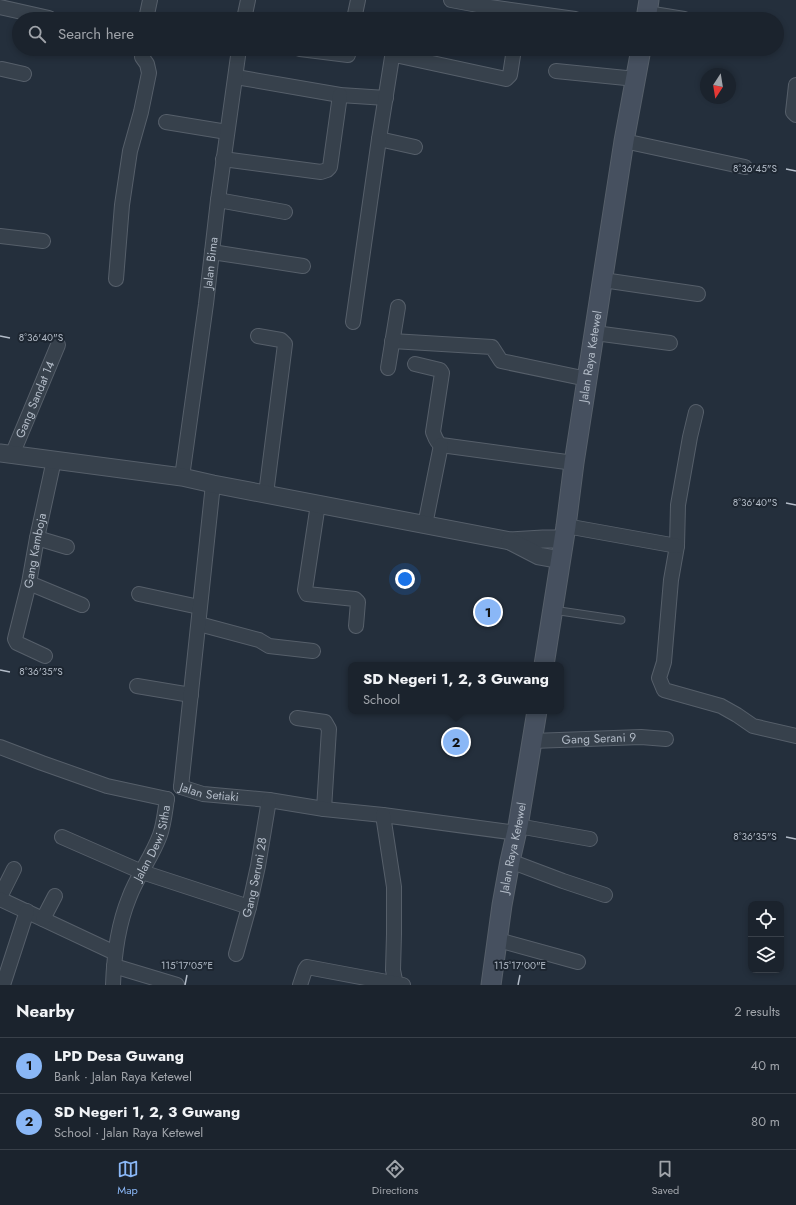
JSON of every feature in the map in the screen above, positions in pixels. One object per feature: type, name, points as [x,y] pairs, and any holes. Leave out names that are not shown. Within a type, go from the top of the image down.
[{"type":"main road","name":"Jalan Raya Ketewel","points":[[544,662],[624,141],[640,56]]},
{"type":"main road","name":"Jalan Raya Ketewel","points":[[491,985],[510,861],[518,829],[536,714]]},
{"type":"street","points":[[147,12],[150,0]]},
{"type":"street","points":[[245,12],[248,0]]},
{"type":"street","points":[[355,12],[358,0]]},
{"type":"street","points":[[451,0],[506,12]]},
{"type":"street","points":[[0,7],[22,12]]},
{"type":"street","points":[[116,279],[122,204],[130,150],[141,112],[149,73],[147,64],[142,56]]},
{"type":"street","name":"Jalan Bima","points":[[182,477],[206,304],[223,159],[238,56]]},
{"type":"street","points":[[353,322],[379,139],[391,60],[393,56]]},
{"type":"street","points":[[400,56],[506,79],[509,77],[511,72],[513,56]]},
{"type":"street","points":[[2,69],[24,74]]},
{"type":"street","points":[[556,71],[636,79]]},
{"type":"street","points":[[236,77],[340,95],[386,98]]},
{"type":"street","points":[[795,113],[796,85]]},
{"type":"street","points":[[223,159],[321,172],[327,170],[330,167],[340,95]]},
{"type":"street","points":[[166,122],[227,132]]},
{"type":"street","points":[[379,139],[415,147]]},
{"type":"street","points":[[624,141],[745,167]]},
{"type":"street","points":[[218,200],[285,212]]},
{"type":"street","points":[[0,236],[43,242]]},
{"type":"street","points":[[212,252],[303,266]]},
{"type":"street","points":[[603,280],[698,294]]},
{"type":"street","points":[[388,368],[398,307]]},
{"type":"street","points":[[595,333],[670,343]]},
{"type":"street","points":[[258,336],[281,340],[284,344],[266,494]]},
{"type":"street","points":[[392,341],[492,347],[501,361],[588,379]]},
{"type":"street","name":"Gang Sandat 14","points":[[6,454],[58,345]]},
{"type":"street","points":[[415,364],[440,370],[442,373],[434,432],[435,439],[441,445],[574,463]]},
{"type":"street","points":[[696,412],[678,505],[677,546],[671,580],[664,662],[659,678],[664,690],[721,706],[753,726],[796,736]]},
{"type":"street","points":[[425,525],[441,445]]},
{"type":"street","points":[[6,454],[182,477],[510,541],[543,538],[564,533],[677,546]]},
{"type":"street","name":"Gang Kamboja","points":[[45,656],[17,643],[14,640],[29,583],[54,460]]},
{"type":"street","name":"Jalan Setiaki","points":[[213,484],[181,787],[203,794],[269,800],[324,809],[518,829],[590,839]]},
{"type":"street","points":[[318,504],[305,590],[307,594],[355,599],[358,602],[356,626]]},
{"type":"street","points":[[37,538],[67,547]]},
{"type":"street","points":[[510,541],[539,556],[561,560]]},
{"type":"street","points":[[29,583],[82,605]]},
{"type":"street","points":[[139,594],[200,607]]},
{"type":"street","points":[[199,624],[259,640],[269,646],[313,651]]},
{"type":"street","points":[[137,686],[191,695]]},
{"type":"street","points":[[297,718],[326,722],[329,729],[324,809]]},
{"type":"street","name":"Gang Serani 9","points":[[532,741],[641,737],[666,739]]},
{"type":"street","name":"Jalan Dewi Sitha","points":[[0,747],[107,786],[167,799],[164,822],[160,836],[124,910],[114,959],[113,985]]},
{"type":"street","points":[[167,799],[181,787]]},
{"type":"street","name":"Gang Seruni 28","points":[[236,954],[249,907],[258,866],[269,800]]},
{"type":"street","points":[[300,985],[307,967],[353,981],[399,985],[393,970],[394,887],[383,814]]},
{"type":"street","points":[[62,837],[142,872],[249,907]]},
{"type":"street","points":[[510,861],[605,895]]},
{"type":"street","points":[[14,869],[0,898],[43,919],[114,959],[176,985]]},
{"type":"street","points":[[43,919],[55,896]]},
{"type":"street","points":[[4,985],[27,911]]},
{"type":"street","points":[[498,940],[578,962]]},
{"type":"lane","points":[[552,610],[621,620]]},
{"type":"place","name":"LPD Desa Guwang","points":[[488,612]]},
{"type":"place","name":"SD Negeri 1, 2, 3 Guwang","points":[[456,742]]}]
